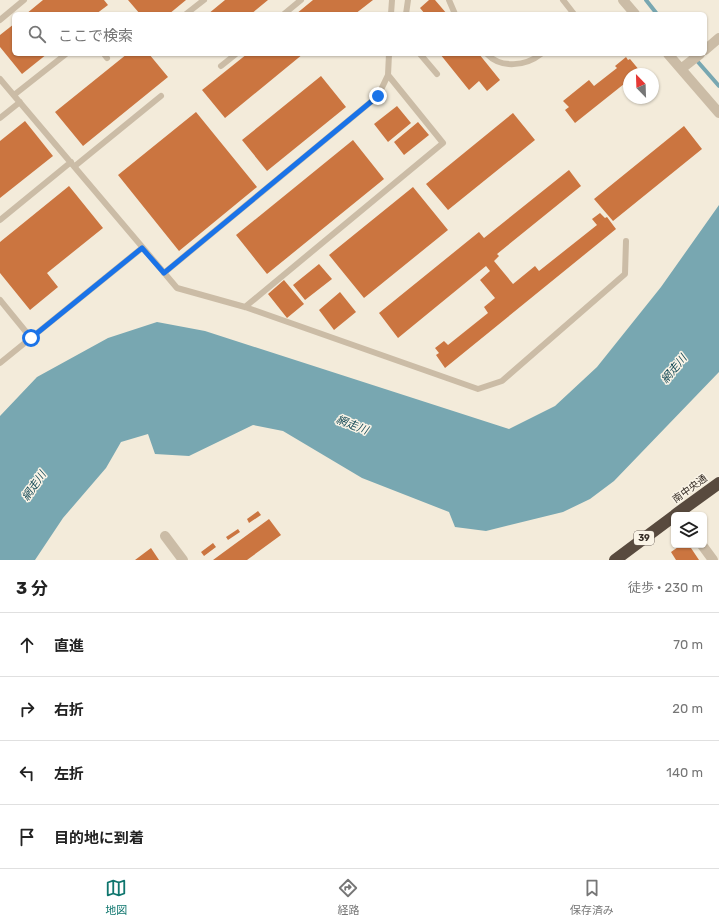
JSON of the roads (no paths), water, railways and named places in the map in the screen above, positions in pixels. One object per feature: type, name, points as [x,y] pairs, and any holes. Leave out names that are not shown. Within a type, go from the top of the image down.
[{"type":"highway","name":"南中央通","points":[[680,512],[719,483]]},
{"type":"highway","name":"南中央通","points":[[615,560],[671,518]]},
{"type":"street","points":[[623,0],[633,12]]},
{"type":"street","points":[[707,48],[719,38]]},
{"type":"street","points":[[670,56],[719,113]]},
{"type":"street","points":[[681,69],[697,56]]},
{"type":"street","points":[[164,536],[183,560]]},
{"type":"street","points":[[704,548],[713,560]]},
{"type":"lane","points":[[0,20],[24,0]]},
{"type":"lane","points":[[189,12],[204,0]]},
{"type":"lane","points":[[286,12],[301,0]]},
{"type":"lane","points":[[391,12],[392,0]]},
{"type":"lane","points":[[406,12],[408,0]]},
{"type":"lane","points":[[450,0],[454,12]]},
{"type":"lane","points":[[563,0],[572,12]]},
{"type":"lane","points":[[14,95],[63,56]]},
{"type":"lane","points":[[221,66],[234,56]]},
{"type":"lane","points":[[164,273],[378,96],[388,75],[389,56]]},
{"type":"lane","points":[[422,56],[437,74]]},
{"type":"lane","points":[[490,56],[497,62],[521,64],[538,56]]},
{"type":"lane","points":[[245,307],[443,143],[388,75]]},
{"type":"lane","points":[[0,79],[177,288],[245,307],[478,389],[502,382],[625,274],[626,242]]},
{"type":"lane","points":[[0,220],[161,96]]},
{"type":"lane","points":[[0,118],[20,102]]},
{"type":"lane","points":[[0,363],[142,248]]},
{"type":"lane","points":[[0,300],[31,338]]},
{"type":"water","name":"網走川","points":[[719,205],[719,372],[614,481],[590,499],[563,512],[486,531],[455,527],[449,512],[362,478],[283,431],[253,425],[189,456],[155,454],[148,434],[121,442],[106,468],[63,518],[35,560],[0,560],[0,416],[37,377],[108,338],[157,322],[205,331],[509,429],[555,406],[597,367],[661,287]]},
{"type":"waterway","points":[[646,0],[655,12]]},
{"type":"waterway","points":[[693,56],[719,86]]}]
